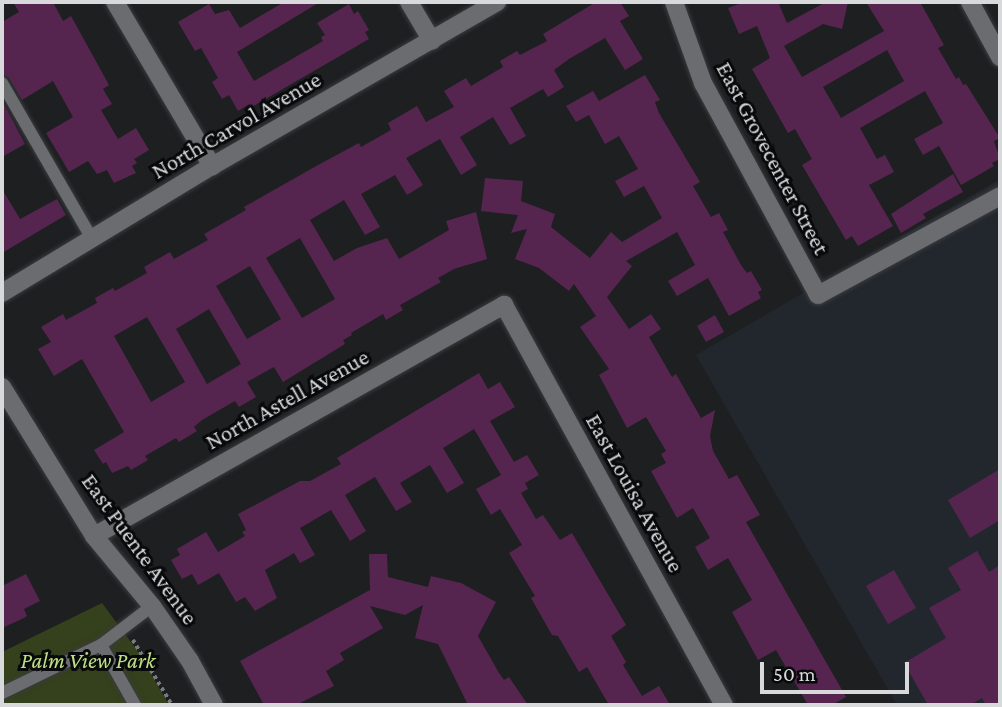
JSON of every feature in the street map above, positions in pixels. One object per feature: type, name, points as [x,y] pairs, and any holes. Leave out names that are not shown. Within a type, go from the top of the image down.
[{"type":"street","points":[[115,2],[212,166]]},
{"type":"street","points":[[409,2],[432,41]]},
{"type":"street","name":"North Carvol Avenue","points":[[2,293],[212,166],[497,2]]},
{"type":"street","name":"East Grovecenter Street","points":[[674,2],[703,83],[818,295],[1000,196]]},
{"type":"street","points":[[970,2],[1000,57]]},
{"type":"street","name":"North Astell Avenue","points":[[94,536],[504,305]]},
{"type":"street","name":"East Louisa Avenue","points":[[504,305],[724,705]]},
{"type":"street","name":"East Puente Avenue","points":[[2,387],[94,536],[152,606],[190,661],[214,705]]},
{"type":"lane","points":[[2,83],[92,239]]},
{"type":"lane","points":[[2,693],[101,645],[152,606]]},
{"type":"lane","points":[[101,645],[135,705]]},
{"type":"path","points":[[124,627],[173,705]]},
{"type":"shaded area","points":[[1000,179],[1000,705],[897,705],[696,355]]},
{"type":"green space","name":"Palm View Park","points":[[102,603],[139,653],[169,705],[2,705],[2,652]]},
{"type":"building","points":[[13,2],[53,2],[63,21],[71,16],[109,85],[103,89],[112,104],[101,110],[118,139],[136,128],[149,150],[134,159],[137,163],[132,166],[136,173],[114,183],[107,170],[97,174],[88,161],[69,172],[46,133],[73,117],[53,81],[22,100],[9,78],[2,74],[2,22],[19,12]]},
{"type":"building","points":[[284,2],[320,2],[237,52],[254,81],[323,41],[321,37],[325,35],[317,23],[349,4],[354,14],[358,11],[369,30],[365,32],[369,39],[250,108],[248,105],[238,111],[229,95],[222,99],[212,82],[218,78],[201,48],[195,51],[178,22],[209,4],[215,14],[229,10],[240,28]]},
{"type":"building","points":[[596,2],[620,2],[629,16],[620,21],[643,59],[625,70],[605,38],[569,59],[554,70],[564,87],[548,97],[543,89],[510,108],[526,136],[510,145],[493,117],[460,137],[477,165],[461,175],[440,139],[406,158],[423,185],[407,195],[395,175],[361,194],[380,227],[365,235],[344,200],[310,220],[334,261],[357,248],[387,238],[399,259],[449,230],[446,221],[476,212],[487,259],[454,269],[438,278],[441,282],[400,305],[403,310],[386,320],[383,314],[351,333],[352,335],[343,340],[345,344],[283,382],[274,367],[247,382],[256,397],[239,407],[235,401],[202,420],[194,427],[197,431],[179,442],[176,438],[145,456],[148,460],[131,470],[128,466],[112,473],[106,462],[103,464],[94,450],[124,432],[82,359],[54,376],[38,349],[51,342],[41,327],[63,314],[66,320],[97,303],[95,298],[113,288],[115,291],[147,273],[144,267],[170,252],[174,259],[208,240],[204,234],[246,210],[244,207],[359,143],[361,147],[391,130],[388,123],[417,106],[426,122],[454,107],[444,91],[466,78],[471,86],[503,67],[500,61],[517,51],[520,55],[547,41],[543,34]],"holes":[[[300,238],[335,299],[302,318],[266,258]],[[250,266],[281,319],[247,339],[216,286]],[[209,309],[241,364],[207,384],[176,329]],[[147,317],[185,382],[151,402],[114,336]]]},
{"type":"building","points":[[744,2],[778,2],[787,23],[826,2],[848,2],[842,29],[823,24],[784,46],[802,77],[884,31],[866,2],[920,2],[944,45],[938,48],[956,79],[959,77],[963,85],[966,84],[1000,138],[994,141],[1000,159],[992,163],[994,166],[961,185],[939,146],[923,155],[914,139],[943,123],[925,91],[860,128],[877,159],[885,155],[894,172],[869,185],[893,226],[858,246],[852,236],[846,240],[802,165],[812,159],[795,129],[788,133],[752,69],[770,58],[757,26],[739,34],[728,8]],"holes":[[[887,50],[904,81],[841,118],[823,87]]]},
{"type":"building","points":[[645,75],[660,100],[655,102],[659,113],[700,182],[693,186],[711,217],[719,213],[728,230],[723,232],[741,265],[747,273],[751,271],[762,290],[758,292],[761,298],[729,316],[708,278],[677,296],[668,281],[695,265],[677,232],[626,261],[632,266],[607,297],[629,329],[651,314],[661,329],[649,337],[672,377],[676,374],[701,418],[715,410],[710,436],[713,451],[729,479],[737,475],[760,515],[746,522],[846,697],[832,705],[808,705],[776,650],[758,660],[732,612],[752,600],[728,558],[708,570],[695,547],[710,538],[693,508],[677,518],[651,471],[666,463],[661,454],[666,451],[646,417],[627,428],[599,375],[609,369],[580,327],[596,316],[574,284],[569,291],[539,268],[515,259],[527,229],[511,233],[518,215],[481,211],[485,178],[523,181],[521,201],[555,214],[551,227],[590,258],[611,232],[622,242],[662,218],[644,186],[624,197],[615,181],[638,169],[619,136],[605,144],[589,115],[576,122],[566,106],[593,91],[599,101]]},
{"type":"building","points":[[2,100],[25,144],[2,157]]},
{"type":"building","points":[[953,174],[963,192],[923,214],[926,218],[901,233],[891,214]]},
{"type":"building","points":[[2,189],[20,219],[57,199],[66,215],[2,253]]},
{"type":"building","points":[[715,315],[724,332],[706,342],[697,326]]},
{"type":"building","points":[[479,373],[488,389],[500,382],[515,407],[490,421],[514,462],[527,455],[539,475],[525,483],[528,489],[521,493],[536,519],[543,515],[560,540],[572,533],[626,625],[611,636],[626,662],[623,665],[642,696],[659,686],[670,705],[609,705],[587,667],[579,672],[558,636],[552,635],[531,598],[535,596],[509,553],[522,545],[500,509],[491,515],[476,489],[501,475],[474,429],[443,448],[464,483],[447,493],[430,465],[400,483],[412,502],[396,511],[375,477],[345,495],[366,531],[350,541],[331,510],[300,528],[315,555],[300,563],[294,553],[265,570],[277,598],[255,611],[245,597],[236,602],[219,573],[198,585],[192,574],[182,579],[171,560],[180,555],[177,549],[206,532],[218,552],[245,536],[242,532],[246,530],[238,514],[300,481],[310,481],[341,464],[337,458]]},
{"type":"building","points":[[1000,469],[1000,520],[970,538],[948,500]]},
{"type":"building","points":[[977,551],[989,572],[1000,565],[1000,705],[986,705],[982,698],[970,705],[928,705],[904,663],[946,638],[929,608],[961,590],[948,568]]},
{"type":"building","points":[[369,554],[387,554],[388,577],[428,587],[431,576],[461,583],[496,602],[478,636],[504,680],[509,677],[528,705],[468,705],[438,644],[415,638],[423,605],[405,615],[370,606],[383,628],[340,653],[344,660],[326,671],[334,686],[296,705],[264,705],[240,661],[370,590]]},
{"type":"building","points":[[894,570],[916,608],[888,624],[866,586]]},
{"type":"building","points":[[26,574],[40,601],[24,609],[27,616],[2,628],[2,586]]}]
